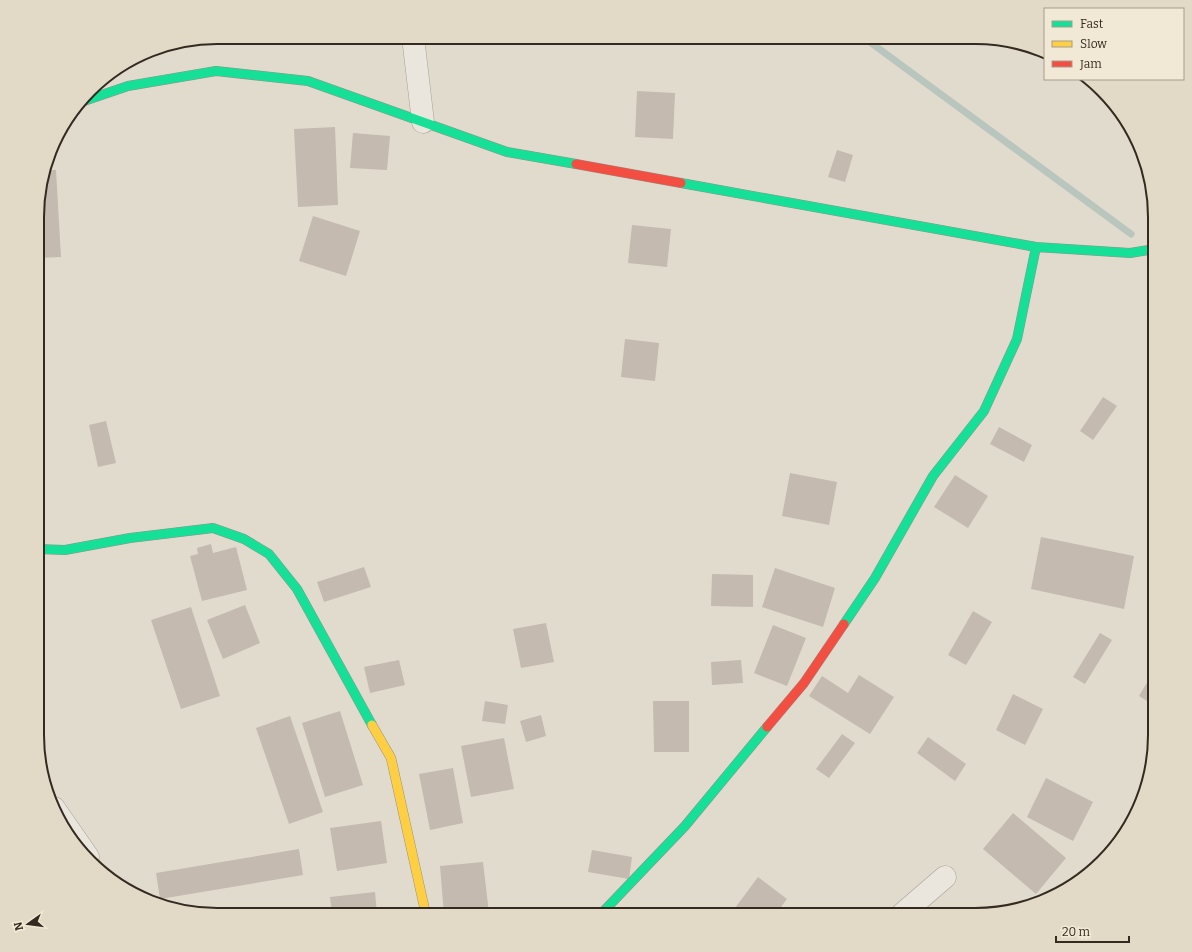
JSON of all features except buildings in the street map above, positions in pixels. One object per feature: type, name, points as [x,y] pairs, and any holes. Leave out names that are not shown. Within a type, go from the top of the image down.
[{"type":"street","points":[[414,44],[423,122]]},
{"type":"street","points":[[92,98],[128,86],[216,71],[308,82],[507,152],[1036,247],[1130,253],[1148,250]]},
{"type":"street","points":[[607,908],[686,826],[799,689],[876,578],[933,476],[984,411],[1017,339],[1036,247]]},
{"type":"street","points":[[44,549],[65,550],[130,538],[213,528],[244,539],[269,554],[297,589],[391,758],[424,908]]},
{"type":"street","points":[[909,908],[944,877]]},
{"type":"waterway","points":[[873,44],[1131,234]]},
{"type":"traffic: fast","points":[[92,98],[128,86],[216,71],[308,81],[507,152],[576,164]]},
{"type":"traffic: fast","points":[[681,183],[1036,247],[1130,253],[1148,250]]},
{"type":"traffic: fast","points":[[844,624],[875,578],[933,476],[984,411],[1017,339],[1036,247]]},
{"type":"traffic: fast","points":[[44,549],[65,550],[130,538],[213,528],[244,539],[269,554],[297,589],[372,725]]},
{"type":"traffic: fast","points":[[607,908],[685,826],[767,727]]},
{"type":"traffic: slow","points":[[372,725],[391,758],[424,908]]},
{"type":"traffic: jam","points":[[576,164],[681,183]]},
{"type":"traffic: jam","points":[[767,727],[804,683],[844,624]]}]
